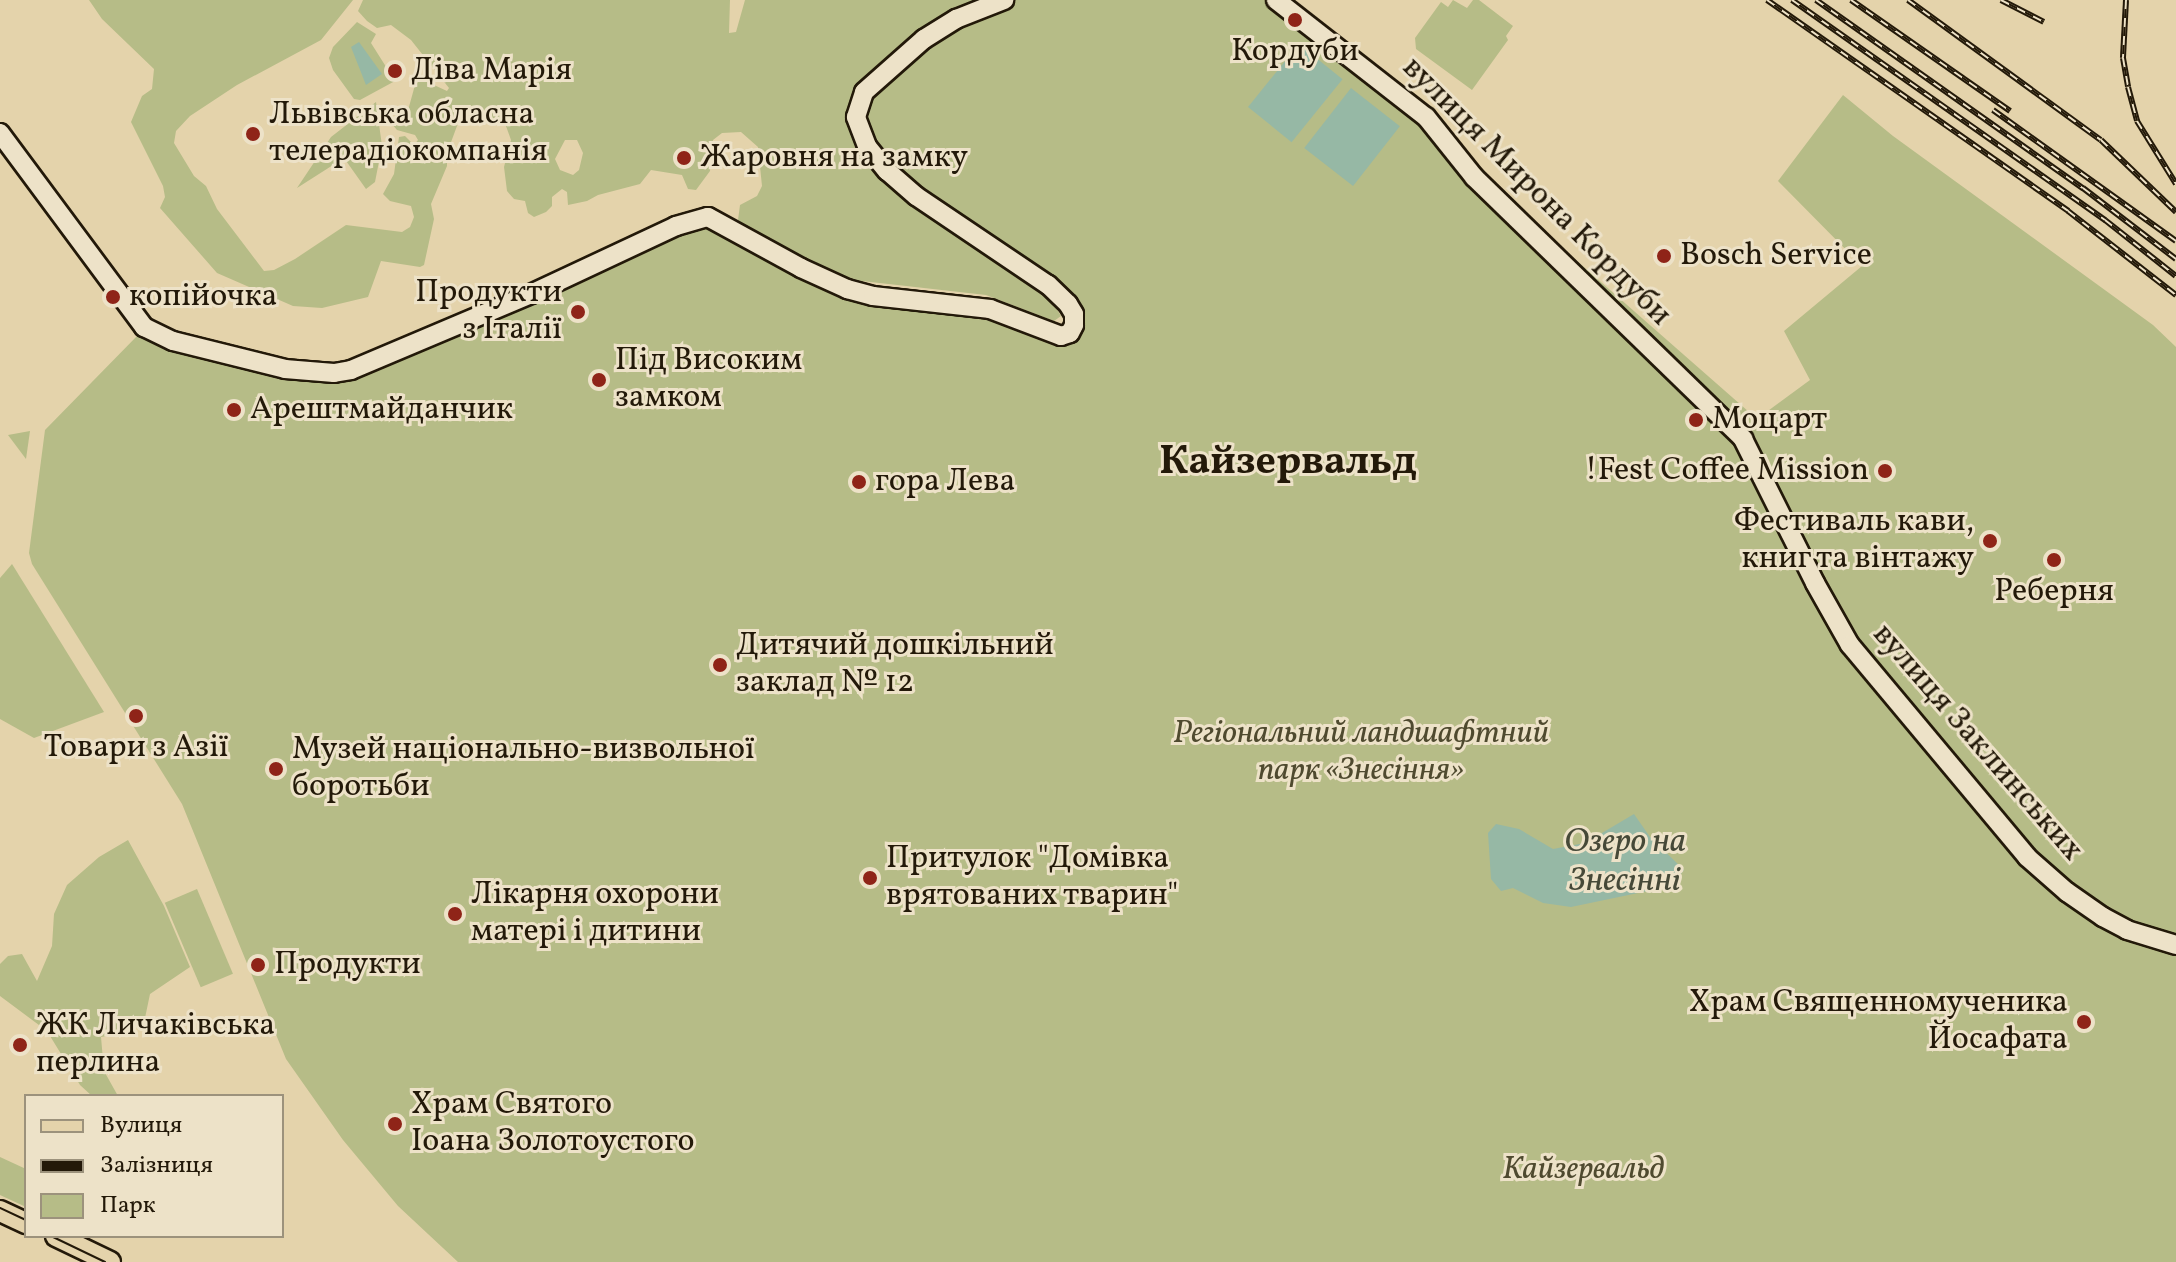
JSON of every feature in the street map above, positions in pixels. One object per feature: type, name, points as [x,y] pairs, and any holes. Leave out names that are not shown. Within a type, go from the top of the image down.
[{"type":"main road","points":[[0,133],[144,327],[173,341],[313,373],[351,370],[409,347],[698,218],[716,219],[801,268],[847,289],[873,296],[990,309],[1061,336],[1070,333],[1075,318],[1068,304],[1048,285],[916,196],[887,171],[867,146],[856,117],[864,92],[924,39],[956,19],[1004,0]]},
{"type":"main road","name":"вулиця Мирона Кордуби","points":[[1276,0],[1426,117],[1447,138],[1474,177],[1743,439]]},
{"type":"main road","name":"вулиця Заклинських","points":[[1743,439],[1815,583],[1850,645],[2027,857],[2103,917],[2127,930],[2176,945]]},
{"type":"main road","points":[[0,1211],[24,1222]]},
{"type":"main road","points":[[60,1238],[110,1262]]},
{"type":"green space","points":[[89,0],[353,0],[321,40],[237,85],[190,116],[176,131],[174,143],[194,176],[206,186],[217,209],[264,271],[274,270],[295,259],[346,225],[402,232],[410,227],[414,217],[411,206],[390,201],[383,194],[394,174],[399,137],[405,136],[414,145],[418,140],[415,135],[397,130],[392,124],[407,114],[415,85],[421,79],[447,91],[449,88],[411,40],[391,25],[377,28],[367,21],[358,11],[363,0],[730,0],[729,33],[736,32],[745,0],[982,0],[854,99],[848,123],[858,153],[885,183],[1053,303],[1061,316],[1054,321],[986,295],[853,280],[765,242],[738,220],[740,205],[757,196],[762,186],[758,147],[741,132],[722,133],[713,140],[710,171],[696,190],[688,189],[682,175],[651,170],[640,184],[587,201],[568,205],[567,192],[562,189],[552,197],[552,206],[546,212],[534,217],[528,213],[525,201],[514,199],[507,191],[504,167],[511,140],[506,126],[471,111],[463,114],[457,126],[447,153],[447,166],[431,204],[434,219],[424,265],[381,261],[368,297],[322,308],[293,306],[217,273],[160,208],[165,197],[163,186],[131,122],[142,96],[152,89],[154,69],[102,19]],"holes":[[[565,140],[577,140],[583,153],[579,170],[573,175],[560,170],[555,159]]]},
{"type":"green space","name":"Регіональний ландшафтний парк «Знесіння»","points":[[1011,0],[1270,0],[1341,54],[1757,419],[1810,380],[1784,331],[1862,266],[1778,181],[1843,95],[1893,136],[2153,325],[2176,347],[2176,1262],[458,1262],[398,1206],[343,1140],[286,1059],[182,804],[32,564],[29,553],[45,430],[138,335],[188,349],[337,377],[705,221],[844,292],[982,312],[1051,340],[1078,316],[894,173],[862,125],[870,90],[921,45]]},
{"type":"green space","points":[[1453,0],[1467,8],[1473,0],[1479,0],[1513,26],[1506,36],[1508,40],[1472,90],[1416,49],[1415,38],[1441,2],[1448,7]]},
{"type":"green space","points":[[357,22],[376,34],[371,43],[395,81],[360,100],[354,99],[333,70],[329,58],[333,47]]},
{"type":"green space","points":[[376,102],[382,146],[375,182],[366,189],[344,158],[297,188],[331,137]]},
{"type":"green space","points":[[30,431],[26,459],[8,435]]},
{"type":"green space","points":[[12,564],[104,712],[34,738],[0,719],[0,578]]},
{"type":"green space","points":[[128,840],[164,906],[190,967],[150,994],[145,1018],[131,1032],[101,1037],[104,1071],[117,1094],[90,1094],[80,1085],[47,1031],[0,996],[0,964],[8,956],[22,954],[37,981],[52,946],[54,914],[67,885],[99,857]]},
{"type":"green space","points":[[197,889],[233,974],[201,987],[165,903]]},
{"type":"green space","points":[[0,1157],[24,1168],[24,1206],[0,1195]]},
{"type":"water","points":[[359,42],[382,74],[366,85],[351,47]]},
{"type":"water","points":[[1299,44],[1343,79],[1292,142],[1248,107]]},
{"type":"water","points":[[1351,88],[1400,126],[1353,186],[1304,148]]},
{"type":"water","name":"Озеро на Знесінні","points":[[1634,814],[1650,837],[1684,870],[1674,883],[1571,907],[1543,903],[1513,888],[1501,891],[1491,879],[1488,833],[1496,824],[1519,829],[1553,849],[1585,843]]},
{"type":"tram line","points":[[0,1208],[24,1219]]},
{"type":"tram line","points":[[55,1238],[105,1262]]},
{"type":"railway","points":[[1767,0],[2068,211],[2176,295]]},
{"type":"railway","points":[[1792,0],[2105,220],[2176,276]]},
{"type":"railway","points":[[1816,0],[2083,188],[2176,259]]},
{"type":"railway","points":[[1851,0],[2010,111]]},
{"type":"railway","points":[[1908,0],[2101,140],[2176,212]]},
{"type":"railway","points":[[2001,0],[2044,22]]},
{"type":"railway","points":[[2126,0],[2123,58],[2137,121],[2176,184]]},
{"type":"railway","points":[[1993,110],[2176,241]]},
{"type":"place","name":"Кордуби","points":[[1295,20]]},
{"type":"place","name":"Діва Марія","points":[[395,71]]},
{"type":"place","name":"Львівська обласна телерадіокомпанія","points":[[253,134]]},
{"type":"place","name":"Жаровня на замку","points":[[684,158]]},
{"type":"place","name":"Bosch Service","points":[[1664,256]]},
{"type":"place","name":"копійочка","points":[[113,297]]},
{"type":"place","name":"Продукти з Італії","points":[[578,312]]},
{"type":"place","name":"Під Високим замком","points":[[599,380]]},
{"type":"place","name":"Арештмайданчик","points":[[234,410]]},
{"type":"place","name":"Моцарт","points":[[1696,420]]},
{"type":"place","name":"!Fest Coffee Mission","points":[[1885,471]]},
{"type":"place","name":"гора Лева","points":[[859,482]]},
{"type":"place","name":"Фестиваль кави, книг та вінтажу","points":[[1990,541]]},
{"type":"place","name":"Реберня","points":[[2054,560]]},
{"type":"place","name":"Дитячий дошкільний заклад № 12","points":[[720,665]]},
{"type":"place","name":"Товари з Азії","points":[[136,716]]},
{"type":"place","name":"Музей національно-визвольної боротьби","points":[[276,769]]},
{"type":"place","name":"Притулок \"Домівка врятованих тварин\"","points":[[870,878]]},
{"type":"place","name":"Лікарня охорони матері і дитини","points":[[455,914]]},
{"type":"place","name":"Продукти","points":[[258,965]]},
{"type":"place","name":"Храм Священномученика Йосафата","points":[[2084,1022]]},
{"type":"place","name":"ЖК Личаківська перлина","points":[[20,1045]]},
{"type":"place","name":"Храм Святого Іоана Золотоустого","points":[[395,1124]]},
{"type":"district","name":"Кайзервальд","points":[[1288,463]]}]
